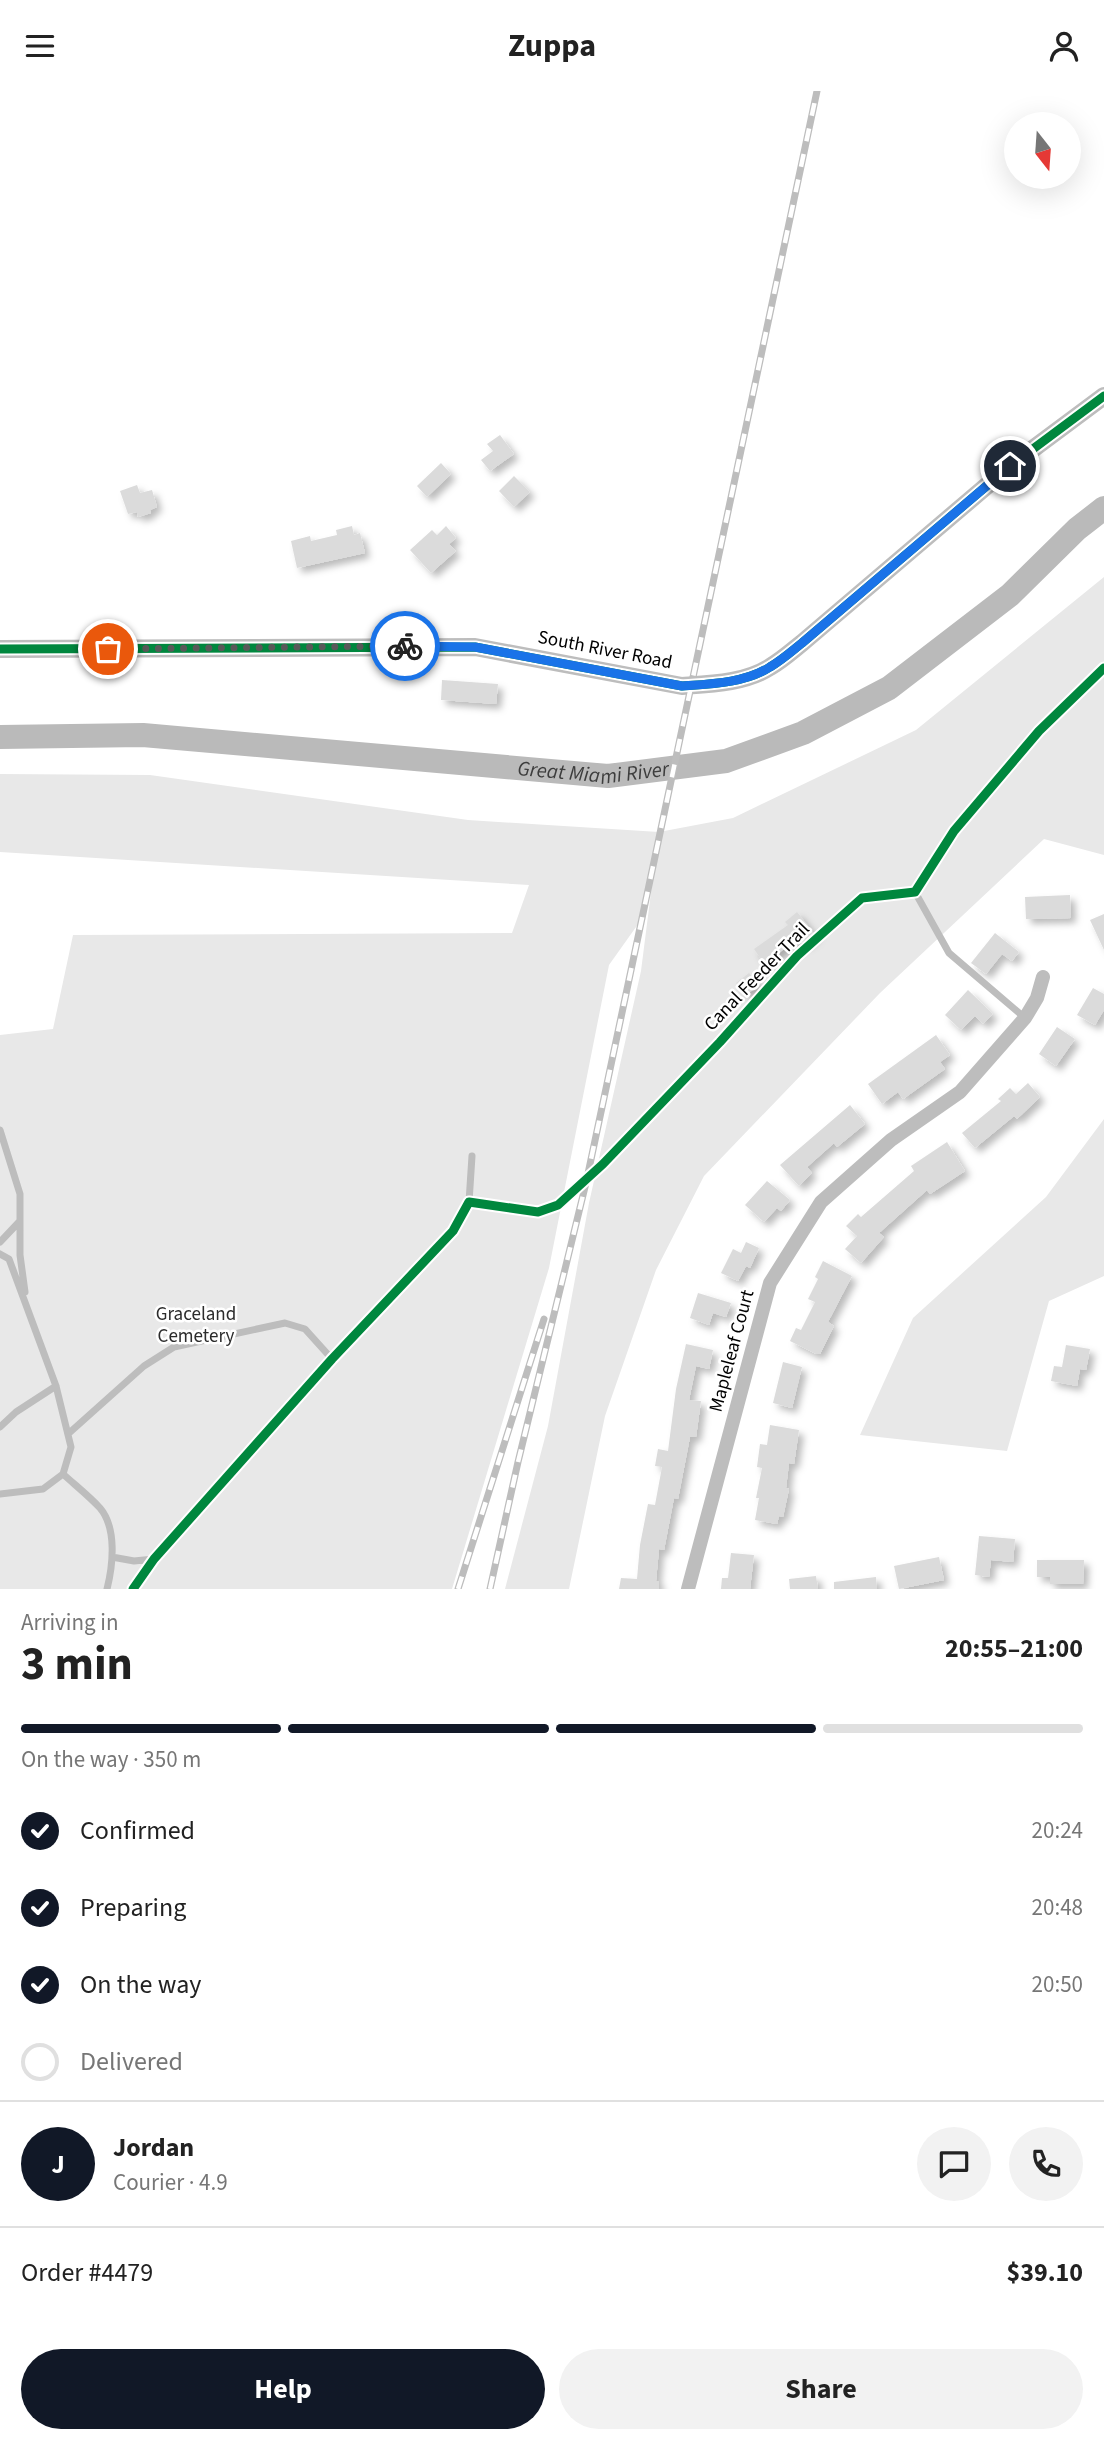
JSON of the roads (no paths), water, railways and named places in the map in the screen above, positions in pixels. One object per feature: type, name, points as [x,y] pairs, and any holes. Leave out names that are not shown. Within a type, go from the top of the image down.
[{"type":"street","name":"South River Road","points":[[0,649],[475,647],[682,686],[714,684],[743,678],[768,669],[802,643],[1010,466],[1104,396]]},
{"type":"street","name":"Mapleleaf Court","points":[[688,1589],[771,1283],[821,1202],[891,1140],[960,1092],[1025,1018],[1037,998],[1043,977]]},
{"type":"lane","points":[[915,892],[949,953],[1025,1018]]},
{"type":"lane","points":[[0,1130],[20,1194],[20,1255],[27,1306]]},
{"type":"lane","points":[[133,1589],[154,1559],[332,1359],[453,1231],[470,1202],[472,1156]]},
{"type":"lane","points":[[0,1242],[19,1222]]},
{"type":"lane","points":[[0,1254],[9,1259],[27,1306],[56,1387],[71,1447],[63,1474],[43,1489],[0,1494]]},
{"type":"lane","points":[[68,1434],[144,1366],[174,1347],[285,1323],[305,1329],[332,1359]]},
{"type":"lane","points":[[0,1427],[16,1412],[56,1387]]},
{"type":"lane","points":[[63,1474],[100,1509],[108,1522],[112,1557],[107,1589]]},
{"type":"lane","points":[[112,1557],[134,1561],[154,1559]]},
{"type":"waterway","name":"Great Miami River","points":[[0,737],[143,735],[608,776],[726,761],[803,733],[889,688],[1010,595],[1077,529],[1104,508]]},
{"type":"railway","points":[[490,1589],[586,1183],[817,91]]},
{"type":"railway","points":[[458,1589],[544,1319]]},
{"type":"park label","name":"Graceland Cemetery","points":[[196,1325]]}]
